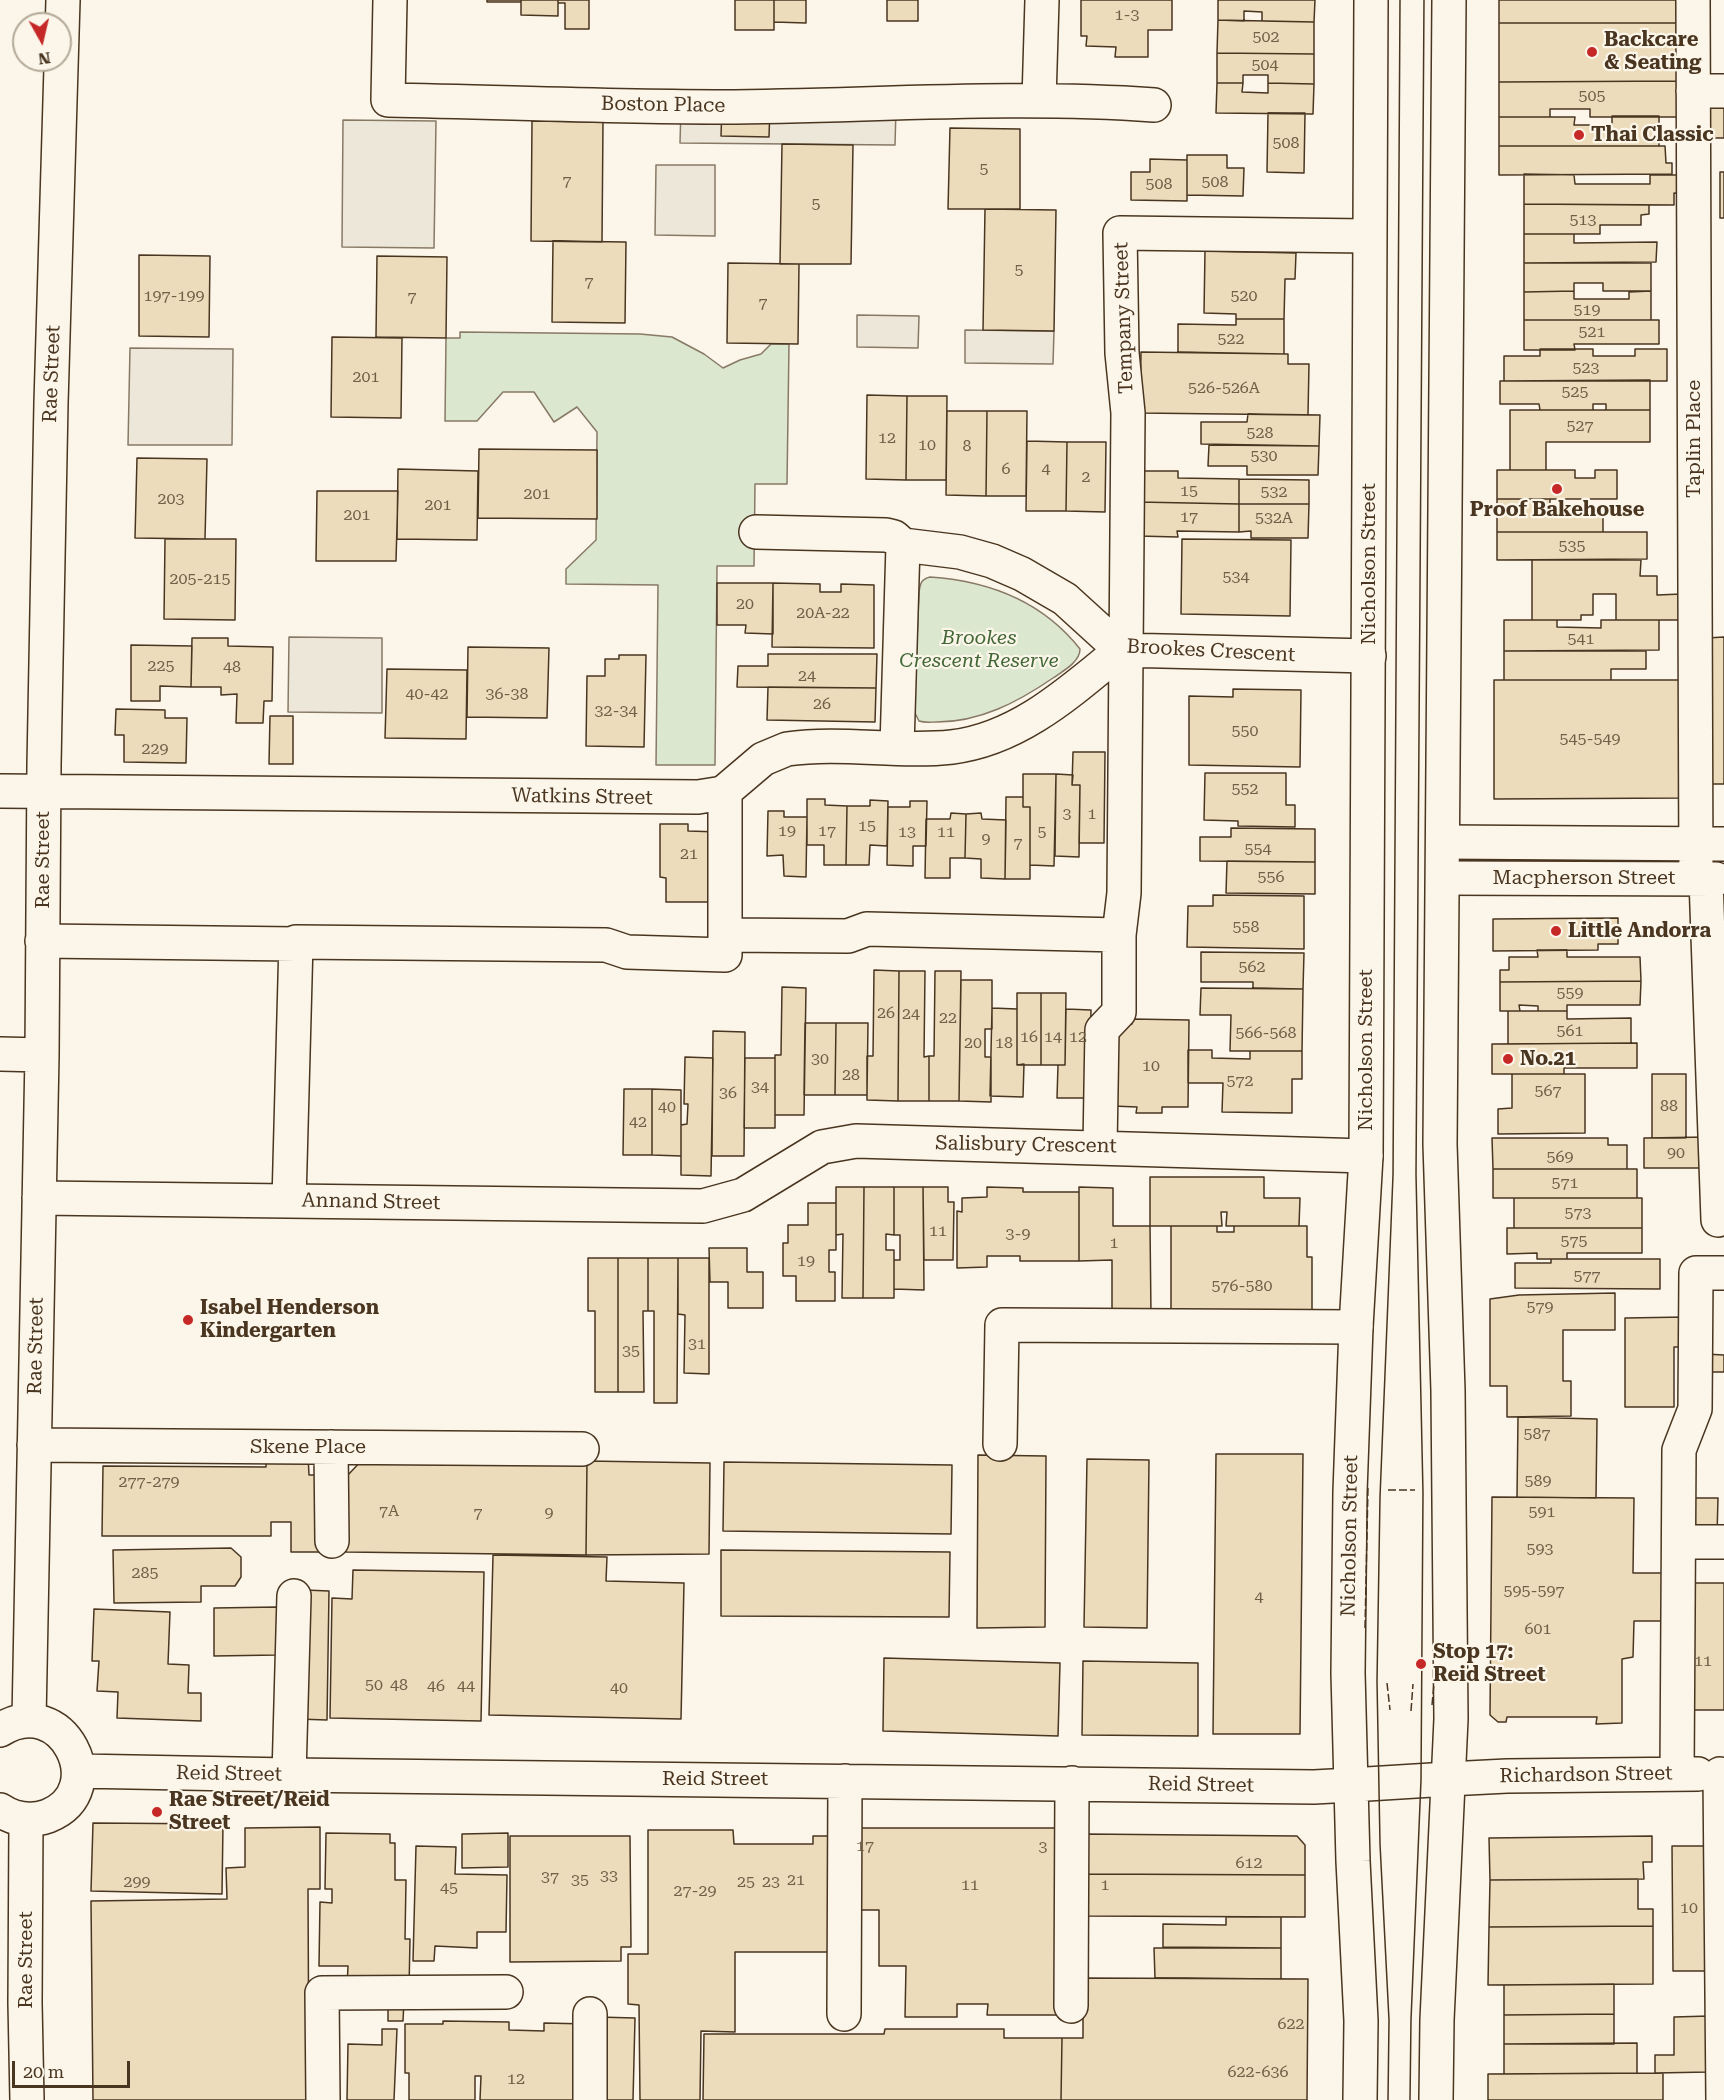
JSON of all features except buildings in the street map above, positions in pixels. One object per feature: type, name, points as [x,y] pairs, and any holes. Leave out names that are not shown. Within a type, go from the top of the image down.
[{"type":"street","name":"Rae Street","points":[[14,1725],[34,1445],[42,1055],[43,792],[51,403],[63,0]]},
{"type":"street","name":"Boston Place","points":[[390,0],[387,100],[722,107],[1039,100],[1154,105]]},
{"type":"street","points":[[1039,100],[1042,0]]},
{"type":"street","name":"Nicholson Street","points":[[1360,2100],[1361,2020],[1353,1861],[1348,1673],[1350,1492],[1365,1156],[1371,0]]},
{"type":"street","points":[[1436,2100],[1437,2020],[1451,1719],[1451,1544],[1440,1144],[1449,0]]},
{"type":"street","name":"Taplin Place","points":[[1693,0],[1709,92],[1709,879],[1718,1220]]},
{"type":"street","name":"Tempany Street","points":[[1123,650],[1128,413],[1122,354],[1120,233],[1368,236]]},
{"type":"street","name":"Brookes Crescent","points":[[756,532],[886,535],[894,537],[903,545],[960,552],[992,561],[1022,574],[1065,599],[1123,650],[1369,656]]},
{"type":"street","points":[[897,747],[903,545]]},
{"type":"street","name":"Watkins Street","points":[[0,792],[330,793],[656,798],[711,796],[725,791],[763,759],[787,749],[952,747],[984,740],[1004,732],[1051,706],[1123,650]]},
{"type":"street","points":[[1100,1147],[1102,1030],[1119,1012],[1119,934],[1124,893],[1123,650]]},
{"type":"street","points":[[42,941],[606,945],[627,952],[725,955],[725,791]]},
{"type":"street","name":"Macpherson Street","points":[[1444,842],[1710,844]]},
{"type":"street","name":"Macpherson Street","points":[[1443,878],[1709,879]]},
{"type":"street","points":[[726,934],[848,936],[867,929],[1119,934]]},
{"type":"street","points":[[289,1201],[296,944]]},
{"type":"street","points":[[0,1054],[42,1055]]},
{"type":"street","name":"Salisbury Crescent","points":[[703,1206],[743,1195],[822,1148],[856,1141],[1365,1156]]},
{"type":"street","name":"Annand Street","points":[[39,1198],[703,1206]]},
{"type":"street","points":[[1677,1774],[1679,1450],[1695,1409],[1696,1273],[1724,1272]]},
{"type":"street","points":[[1000,1444],[1002,1324],[1356,1327]]},
{"type":"street","name":"Skene Place","points":[[34,1445],[582,1449]]},
{"type":"street","points":[[331,1448],[332,1541]]},
{"type":"street","points":[[1679,1542],[1724,1542]]},
{"type":"street","points":[[289,1775],[294,1596]]},
{"type":"street","points":[[13,1815],[37,1820],[53,1813],[67,1802],[76,1788],[79,1771],[72,1746],[61,1732],[45,1723],[14,1725]]},
{"type":"street","name":"Reid Street","points":[[79,1771],[1314,1787],[1352,1785]]},
{"type":"street","points":[[1722,1774],[1723,2100]]},
{"type":"street","name":"Richardson Street","points":[[1352,1785],[1517,1775],[1722,1774]]},
{"type":"street","points":[[844,2014],[845,1781]]},
{"type":"street","points":[[1071,2006],[1072,1783]]},
{"type":"street","name":"Rae Street","points":[[13,1815],[13,2003],[27,2100]]},
{"type":"street","points":[[323,2100],[322,1993],[506,1992]]},
{"type":"street","points":[[590,2014],[590,2100]]},
{"type":"green space","points":[[460,332],[640,334],[672,337],[704,354],[723,368],[761,354],[771,344],[789,344],[787,484],[755,484],[754,566],[717,566],[715,765],[656,765],[658,585],[566,584],[566,569],[596,540],[597,432],[577,407],[554,422],[534,392],[503,392],[477,421],[445,421],[446,338],[460,338]]},
{"type":"green space","name":"Brookes Crescent Reserve","points":[[930,577],[952,579],[994,589],[1032,607],[1049,618],[1080,649],[1077,658],[1066,669],[1040,687],[998,709],[953,721],[919,721],[914,711],[919,593],[921,582]]},
{"type":"shaded area","points":[[681,107],[896,109],[895,145],[680,143]]},
{"type":"shaded area","points":[[343,120],[436,121],[434,248],[342,247]]},
{"type":"shaded area","points":[[656,165],[715,165],[715,236],[655,235]]},
{"type":"shaded area","points":[[857,315],[919,316],[918,348],[857,347]]},
{"type":"shaded area","points":[[965,330],[1054,331],[1053,364],[965,363]]},
{"type":"shaded area","points":[[130,348],[233,349],[232,445],[128,445]]},
{"type":"shaded area","points":[[289,637],[382,638],[382,713],[288,712]]},
{"type":"tram line","points":[[1388,2100],[1389,2020],[1380,1844],[1377,1681],[1380,1497],[1393,1175],[1400,0]]},
{"type":"tram line","points":[[1410,2100],[1421,1780],[1423,1493],[1416,1174],[1424,0]]},
{"type":"fence","points":[[1365,1628],[1368,1487]]},
{"type":"fence","points":[[1388,1490],[1415,1490]]},
{"type":"fence","points":[[1432,1705],[1435,1673]]},
{"type":"fence","points":[[1387,1683],[1390,1710]]},
{"type":"fence","points":[[1411,1711],[1413,1684]]},
{"type":"place","name":"Backcare & Seating","points":[[1592,52]]},
{"type":"place","name":"Thai Classic","points":[[1579,135]]},
{"type":"place","name":"Proof Bakehouse","points":[[1557,489]]},
{"type":"place","name":"Little Andorra","points":[[1556,931]]},
{"type":"place","name":"No.21","points":[[1508,1059]]},
{"type":"place","name":"Isabel Henderson Kindergarten","points":[[188,1320]]},
{"type":"place","name":"Stop 17: Reid Street","points":[[1421,1664]]},
{"type":"place","name":"Rae Street/Reid Street","points":[[157,1812]]}]
